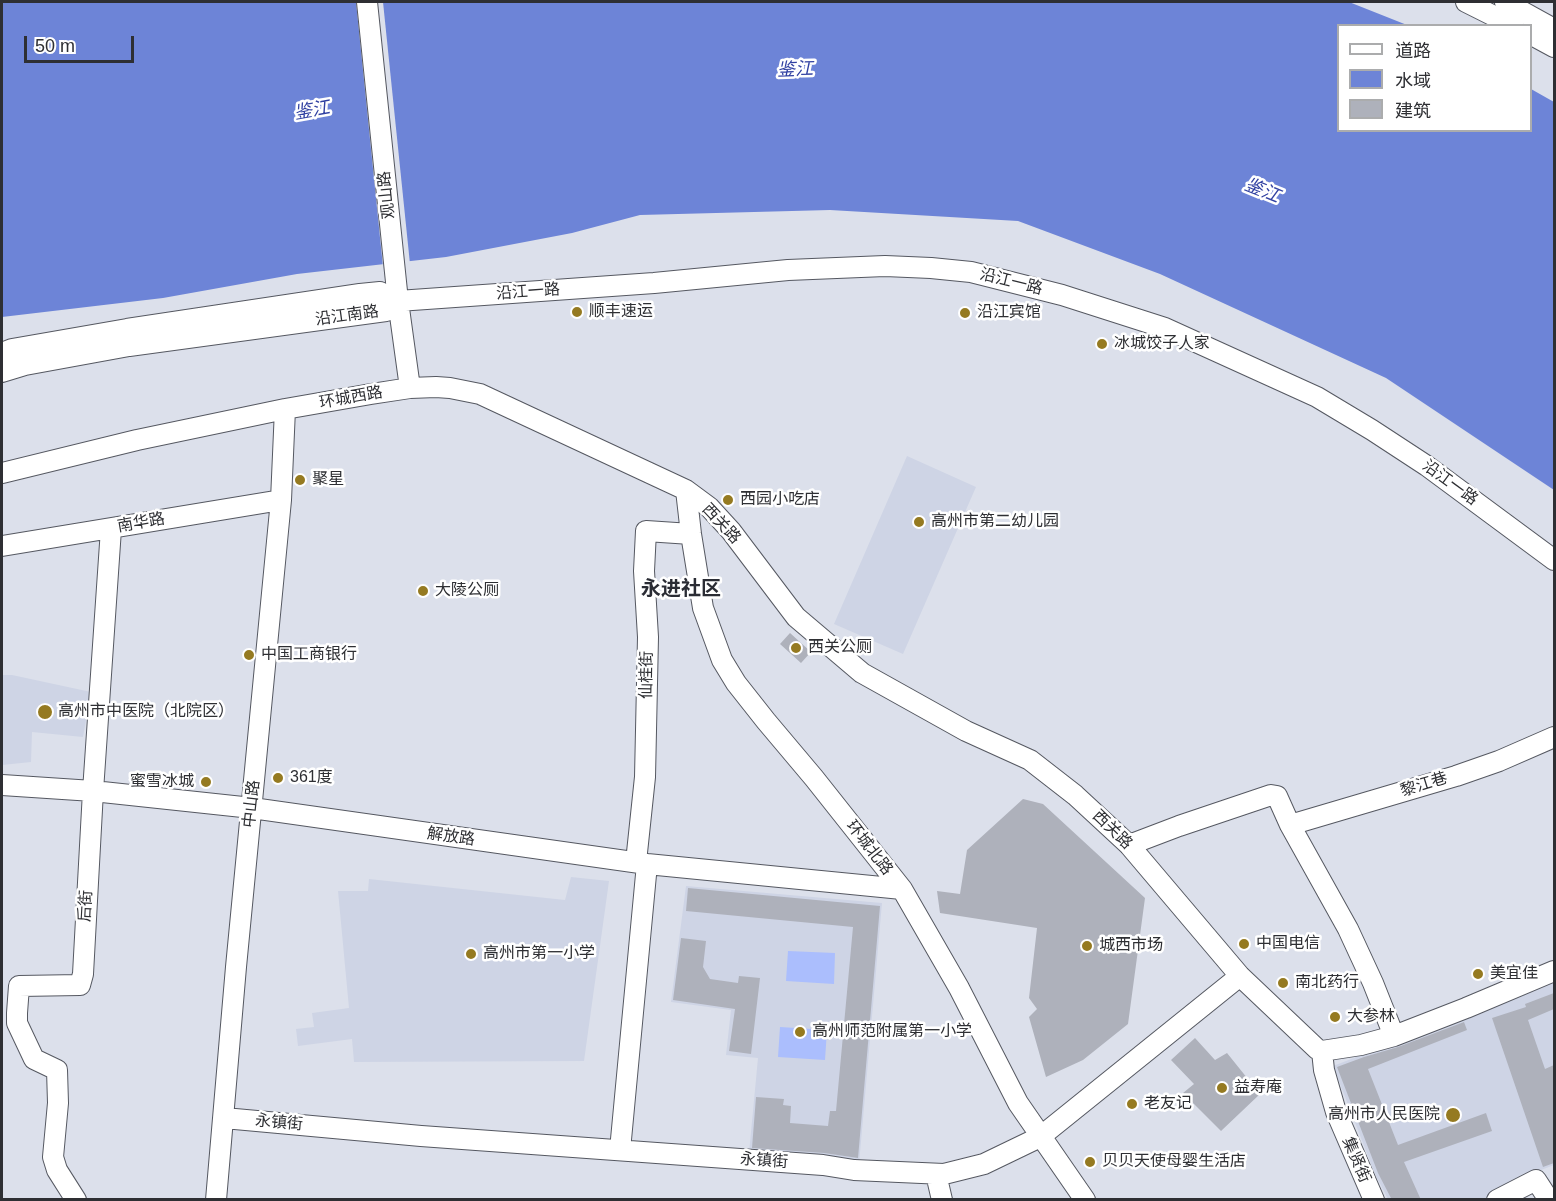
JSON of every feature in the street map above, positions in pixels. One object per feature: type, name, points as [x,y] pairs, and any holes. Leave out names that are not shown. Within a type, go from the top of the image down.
[{"type":"street","name":"观山路","points":[[367,2],[398,301],[410,388]]},
{"type":"street","points":[[1466,2],[1510,24]]},
{"type":"street","points":[[1504,2],[1554,29]]},
{"type":"street","points":[[1532,35],[1554,47]]},
{"type":"street","name":"沿江一路","points":[[398,301],[654,283],[788,270],[885,266],[971,272],[1062,295],[1164,328],[1317,397],[1427,466],[1554,560]]},
{"type":"street","name":"沿江南路","points":[[2,353],[12,349],[127,329],[360,294],[380,292],[398,301],[386,311],[129,346],[25,365],[2,372]]},
{"type":"street","name":"环城西路","points":[[2,473],[137,440],[285,409],[410,388],[450,387],[480,394],[686,490]]},
{"type":"street","name":"中山路","points":[[216,1200],[281,500],[285,409]]},
{"type":"street","name":"环城北路","points":[[686,490],[703,608],[722,660],[760,714],[902,889],[959,988],[1018,1103],[1084,1200]]},
{"type":"street","name":"西关路","points":[[686,490],[709,507],[731,531],[796,617],[862,673],[966,731],[1030,760],[1075,795],[1129,845],[1240,976],[1311,1045],[1322,1051]]},
{"type":"street","name":"南华路","points":[[2,546],[281,500]]},
{"type":"street","name":"后街","points":[[76,1200],[57,1170],[53,1157],[58,1103],[57,1070],[34,1059],[17,1023],[17,1013],[19,986],[80,985],[111,528]]},
{"type":"street","name":"仙桂街","points":[[620,1150],[645,777],[647,660],[644,571],[646,531],[691,534]]},
{"type":"street","name":"黎江巷","points":[[1290,825],[1456,776],[1499,761],[1554,737]]},
{"type":"street","name":"解放路","points":[[2,785],[93,791],[252,808],[641,863],[902,889]]},
{"type":"street","points":[[1129,845],[1274,795],[1279,798],[1290,825],[1348,929],[1394,1036]]},
{"type":"street","points":[[1322,1051],[1361,1045],[1394,1036],[1554,971]]},
{"type":"street","name":"永镇街","points":[[224,1118],[420,1136],[854,1170],[953,1173],[984,1164],[1040,1137],[1240,976]]},
{"type":"street","name":"集贤街","points":[[1322,1051],[1324,1070],[1336,1112],[1374,1200]]},
{"type":"street","points":[[936,1174],[942,1200]]},
{"type":"street","points":[[1497,1200],[1536,1180],[1549,1200]]},
{"type":"shaded area","name":"高州市第二幼儿园","points":[[907,456],[976,487],[903,654],[834,624]]},
{"type":"shaded area","name":"高州市中医院（北院区）","points":[[2,675],[12,675],[91,692],[83,737],[32,732],[31,762],[2,765]]},
{"type":"shaded area","name":"高州市第一小学","points":[[571,877],[609,881],[584,1061],[354,1062],[352,1039],[298,1046],[296,1029],[314,1027],[312,1013],[349,1008],[338,891],[368,891],[369,879],[565,900]]},
{"type":"shaded area","name":"高州师范附属第一小学","points":[[686,886],[882,903],[859,1164],[749,1153],[758,1058],[726,1055],[731,1010],[671,1002]]},
{"type":"shaded area","points":[[788,951],[835,953],[834,984],[786,981]]},
{"type":"shaded area","name":"高州市人民医院","points":[[1554,981],[1554,1165],[1484,1199],[1388,1199],[1375,1174],[1333,1066]]},
{"type":"shaded area","points":[[780,1027],[827,1030],[825,1060],[778,1057]]},
{"type":"water","name":"鉴江","points":[[2,2],[1349,2],[1404,24],[1337,24],[1337,132],[1532,132],[1532,90],[1554,102],[1554,490],[1386,378],[1160,274],[1018,221],[830,210],[640,215],[572,233],[446,257],[297,274],[163,298],[2,317]]},
{"type":"pier","points":[[356,2],[383,2],[410,264],[383,267]]},
{"type":"building","name":"西关公厕","points":[[790,633],[811,652],[801,663],[780,644]]},
{"type":"building","name":"城西市场","points":[[1023,799],[1043,804],[1145,898],[1128,1024],[1083,1060],[1046,1077],[1029,1017],[1037,1009],[1029,998],[1037,928],[940,913],[937,891],[960,894],[967,850]]},
{"type":"building","points":[[688,888],[880,906],[858,1158],[752,1148],[756,1097],[784,1099],[783,1105],[791,1106],[790,1123],[828,1126],[830,1111],[836,1111],[853,927],[686,911]]},
{"type":"building","points":[[681,938],[706,941],[703,967],[710,979],[738,983],[739,976],[760,978],[751,1054],[729,1051],[735,1009],[673,1000]]},
{"type":"building","points":[[1554,993],[1554,1009],[1528,1020],[1545,1069],[1554,1065],[1554,1163],[1543,1167],[1492,1018],[1526,1007],[1525,1004]]},
{"type":"building","points":[[1464,1022],[1467,1030],[1368,1069],[1398,1145],[1486,1113],[1492,1131],[1404,1162],[1421,1200],[1392,1200],[1378,1173],[1337,1067]]},
{"type":"building","name":"益寿庵","points":[[1195,1038],[1215,1060],[1227,1053],[1260,1094],[1221,1131],[1183,1093],[1194,1084],[1171,1060]]},
{"type":"place","name":"顺丰速运","points":[[577,312]]},
{"type":"place","name":"沿江宾馆","points":[[965,313]]},
{"type":"place","name":"冰城饺子人家","points":[[1102,344]]},
{"type":"place","name":"聚星","points":[[300,480]]},
{"type":"place","name":"西园小吃店","points":[[728,500]]},
{"type":"place","name":"高州市第二幼儿园","points":[[919,522]]},
{"type":"place","name":"大陵公厕","points":[[423,591]]},
{"type":"place","name":"西关公厕","points":[[796,648]]},
{"type":"place","name":"中国工商银行","points":[[249,655]]},
{"type":"place","name":"高州市中医院（北院区）","points":[[45,712]]},
{"type":"place","name":"361度","points":[[278,778]]},
{"type":"place","name":"蜜雪冰城","points":[[206,782]]},
{"type":"place","name":"中国电信","points":[[1244,944]]},
{"type":"place","name":"城西市场","points":[[1087,946]]},
{"type":"place","name":"高州市第一小学","points":[[471,954]]},
{"type":"place","name":"美宜佳","points":[[1478,974]]},
{"type":"place","name":"南北药行","points":[[1283,983]]},
{"type":"place","name":"大参林","points":[[1335,1017]]},
{"type":"place","name":"高州师范附属第一小学","points":[[800,1032]]},
{"type":"place","name":"益寿庵","points":[[1222,1088]]},
{"type":"place","name":"老友记","points":[[1132,1104]]},
{"type":"place","name":"高州市人民医院","points":[[1453,1115]]},
{"type":"place","name":"贝贝天使母婴生活店","points":[[1090,1162]]},
{"type":"district","name":"永进社区","points":[[681,589]]}]
